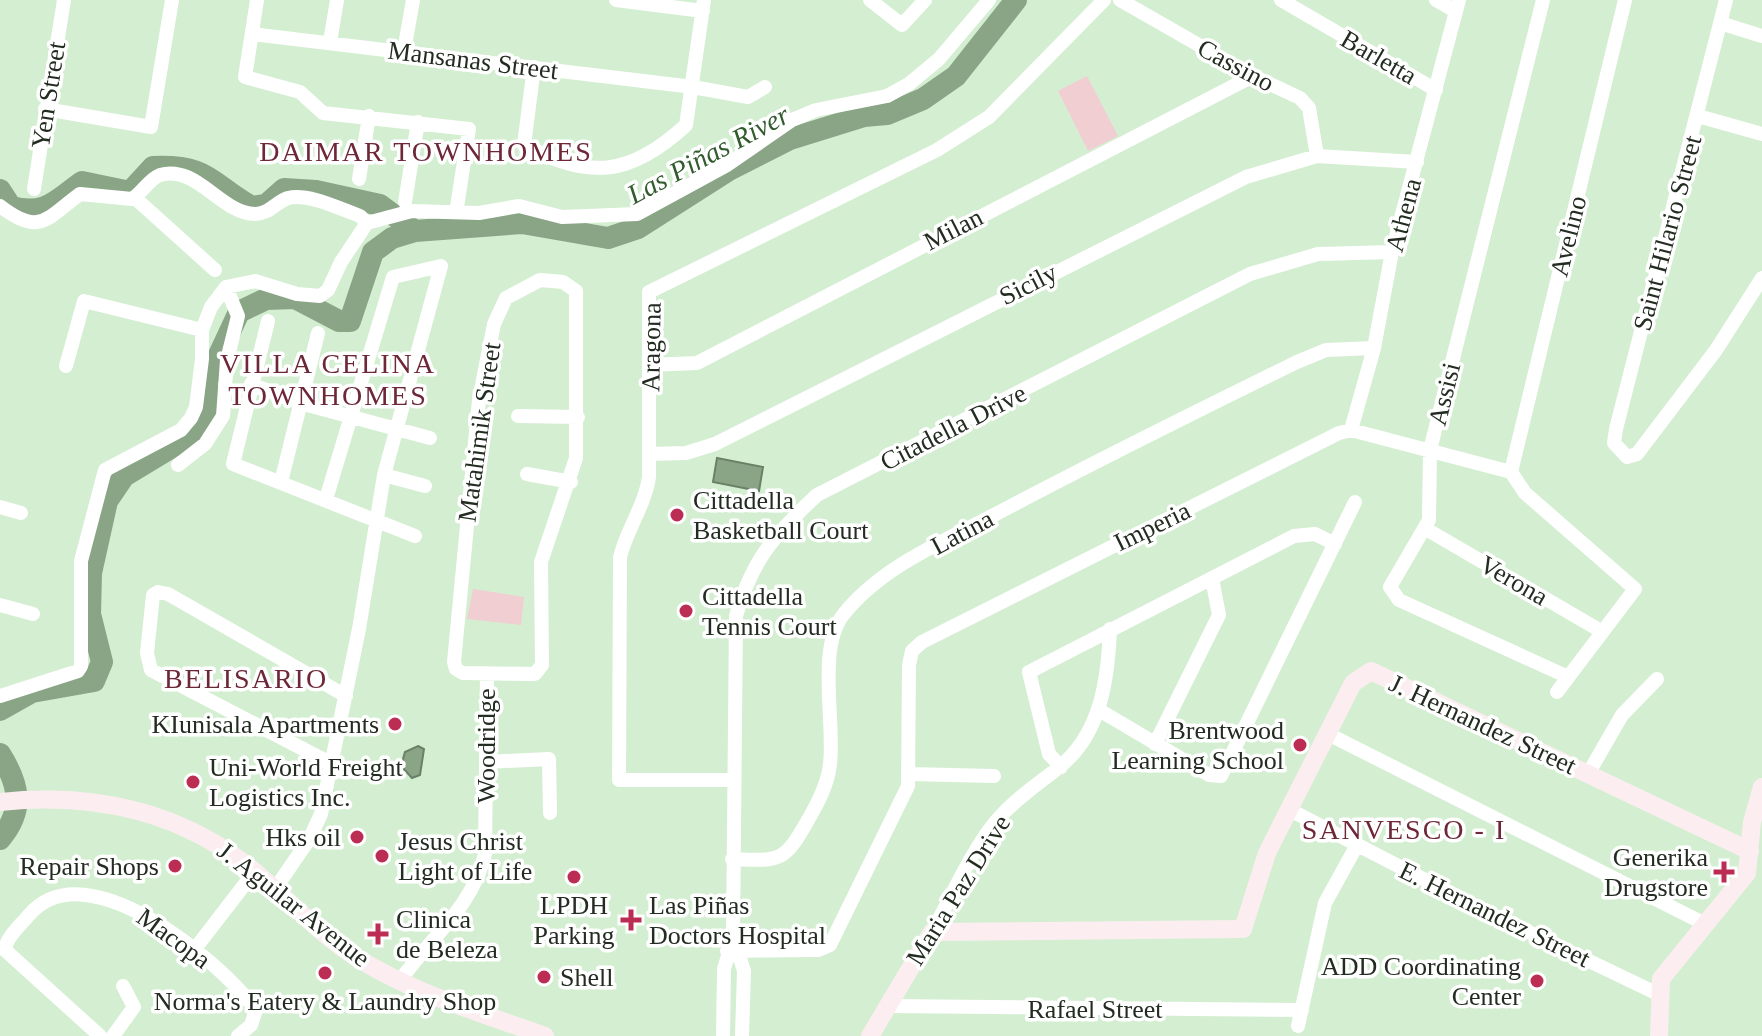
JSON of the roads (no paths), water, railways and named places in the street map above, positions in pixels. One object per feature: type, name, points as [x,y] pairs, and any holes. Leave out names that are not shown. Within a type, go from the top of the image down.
[{"type":"street","name":"Yen Street","points":[[34,189],[64,0]]},
{"type":"street","points":[[45,109],[145,129],[154,120],[172,0]]},
{"type":"street","points":[[257,0],[245,77],[300,92],[323,113],[469,129],[457,207]]},
{"type":"street","points":[[330,42],[337,0]]},
{"type":"street","points":[[404,51],[413,0]]},
{"type":"street","points":[[534,67],[524,145],[581,169],[638,161],[686,125],[704,5],[616,0]]},
{"type":"street","points":[[870,0],[902,25],[925,0]]},
{"type":"street","points":[[0,696],[78,671],[81,666],[81,561],[105,470],[114,469],[181,430],[191,418],[201,371],[202,330],[211,307],[228,291],[255,281],[297,294],[320,296],[328,290],[341,262],[370,223],[408,207],[479,213],[519,206],[562,217],[594,219],[637,214],[727,165],[792,120],[816,110],[887,96],[909,84],[933,66],[989,0]]},
{"type":"street","name":"Aragona","points":[[732,780],[619,780],[620,557],[627,531],[647,494],[650,454],[649,292],[937,150],[989,117],[1104,0]]},
{"type":"street","name":"Cassino","points":[[1120,0],[1253,76],[1300,98],[1309,108],[1317,156]]},
{"type":"street","name":"Barletta","points":[[1281,0],[1436,90]]},
{"type":"street","points":[[1436,0],[1457,6]]},
{"type":"street","name":"Assisi","points":[[1543,0],[1430,450],[1426,529],[1391,584],[1395,598],[1566,676]]},
{"type":"street","name":"Avelino","points":[[1511,472],[1625,0]]},
{"type":"street","name":"Saint Hilario Street","points":[[1726,0],[1616,429],[1618,448],[1632,458],[1716,350],[1762,278]]},
{"type":"street","name":"Athena","points":[[1351,430],[1374,348],[1392,252],[1457,6]]},
{"type":"street","points":[[1720,23],[1762,36]]},
{"type":"street","name":"Mansanas Street","points":[[252,34],[693,87],[748,97],[765,87]]},
{"type":"street","name":"Milan","points":[[649,365],[697,363],[1253,76]]},
{"type":"street","points":[[359,179],[369,116]]},
{"type":"street","points":[[1698,116],[1762,134]]},
{"type":"street","points":[[408,207],[418,122]]},
{"type":"street","name":"Sicily","points":[[650,454],[686,453],[715,444],[1209,193],[1271,168],[1317,156],[1417,162]]},
{"type":"street","points":[[135,198],[156,177],[175,175],[193,180],[248,213],[261,214],[285,199],[300,198],[360,216],[370,223]]},
{"type":"street","points":[[0,206],[18,218],[39,223],[50,220],[80,194],[135,198],[215,270]]},
{"type":"street","name":"Citadella Drive","points":[[723,1036],[724,995],[733,947],[732,780],[736,616],[747,577],[784,525],[817,495],[1250,274],[1318,254],[1392,252]]},
{"type":"street","points":[[275,889],[316,826],[346,696],[384,475],[441,266],[393,277],[326,499]]},
{"type":"street","name":"Matahimik Street","points":[[540,280],[563,282],[576,291],[578,417],[571,482],[541,562],[541,669],[535,674],[463,673],[454,662],[479,400],[486,357],[500,308],[506,298],[540,280]]},
{"type":"street","points":[[178,465],[205,444],[223,416],[227,360],[238,316],[228,291]]},
{"type":"street","points":[[66,366],[84,301],[202,330]]},
{"type":"street","points":[[268,321],[233,464],[415,536]]},
{"type":"street","points":[[281,482],[318,333]]},
{"type":"street","name":"Latina","points":[[732,859],[772,861],[783,857],[817,804],[831,760],[832,649],[839,619],[857,596],[889,571],[1089,465],[1297,362],[1326,350],[1374,348]]},
{"type":"street","points":[[251,384],[300,403],[430,438]]},
{"type":"street","points":[[518,416],[578,417]]},
{"type":"street","points":[[1351,430],[1511,472],[1525,493],[1635,589],[1566,676],[1557,692]]},
{"type":"street","name":"Imperia","points":[[733,947],[818,950],[830,945],[902,804],[909,774],[909,665],[912,651],[922,642],[1351,430]]},
{"type":"street","points":[[527,474],[571,482]]},
{"type":"street","points":[[384,475],[425,486]]},
{"type":"street","points":[[1099,710],[1214,778],[1221,776],[1355,502]]},
{"type":"street","points":[[0,507],[21,513]]},
{"type":"street","name":"Verona","points":[[1426,529],[1601,631]]},
{"type":"street","points":[[1061,767],[1049,754],[1029,672],[1294,536],[1315,534],[1335,544]]},
{"type":"street","points":[[1155,744],[1219,615],[1212,578]]},
{"type":"street","points":[[332,764],[151,670],[147,653],[151,601],[158,592],[168,594],[346,696]]},
{"type":"street","points":[[0,605],[33,614]]},
{"type":"street","name":"Maria Paz Drive","points":[[870,1036],[994,822],[1029,789],[1061,767],[1080,745],[1099,710],[1107,684],[1110,629]]},
{"type":"street","name":"J. Hernandez Street","points":[[932,932],[1238,932],[1245,925],[1255,882],[1353,683],[1371,671],[1750,851]]},
{"type":"street","name":"Woodridge","points":[[399,982],[422,950],[462,908],[478,882],[485,854],[487,674]]},
{"type":"street","points":[[1588,774],[1622,715],[1657,679]]},
{"type":"street","points":[[1328,734],[1705,924]]},
{"type":"street","points":[[486,762],[549,759],[550,813]]},
{"type":"street","points":[[909,774],[994,776]]},
{"type":"street","points":[[1659,1036],[1658,994],[1665,972],[1747,873],[1753,815],[1762,787]]},
{"type":"street","name":"J. Aguilar Avenue","points":[[2,801],[101,804],[169,819],[197,831],[255,871],[356,958],[399,982],[545,1036]]},
{"type":"street","name":"E. Hernandez Street","points":[[1290,810],[1658,994]]},
{"type":"street","points":[[1298,1026],[1325,903],[1357,845]]},
{"type":"street","points":[[194,950],[255,871]]},
{"type":"street","name":"Macopa","points":[[100,1036],[5,950],[7,941],[49,898],[74,896],[128,905],[156,919],[245,996],[256,1010],[251,1025],[238,1036]]},
{"type":"street","name":"Citadella Drive","points":[[733,947],[744,996],[742,1036]]},
{"type":"street","points":[[113,1036],[134,1007],[123,986]]},
{"type":"street","points":[[724,995],[744,996]]},
{"type":"street","name":"Rafael Street","points":[[887,1006],[1302,1010]]},
{"type":"waterway","name":"Las Piñas River","points":[[0,710],[32,692],[94,681],[102,662],[90,614],[91,573],[107,501],[124,476],[200,430],[207,412],[207,381],[239,312],[266,299],[295,298],[339,321],[350,321],[373,252],[392,238],[415,231],[522,223],[608,238],[638,228],[729,170],[790,139],[864,116],[887,114],[923,99],[956,76],[1016,0]]},
{"type":"waterway","points":[[0,190],[11,207],[33,210],[50,205],[82,182],[130,192],[153,167],[172,167],[198,172],[252,207],[266,205],[284,189],[316,191],[380,205],[411,228]]},
{"type":"waterway","points":[[0,754],[12,776],[16,797],[13,818],[0,839]]},
{"type":"place","name":"Cittadella Basketball Court","points":[[677,515]]},
{"type":"place","name":"Cittadella Tennis Court","points":[[686,611]]},
{"type":"place","name":"KIunisala Apartments","points":[[395,724]]},
{"type":"place","name":"Brentwood Learning School","points":[[1300,745]]},
{"type":"place","name":"Uni-World Freight Logistics Inc.","points":[[193,782]]},
{"type":"place","name":"Hks oil","points":[[357,837]]},
{"type":"place","name":"Jesus Christ Light of Life","points":[[382,856]]},
{"type":"place","name":"Repair Shops","points":[[175,866]]},
{"type":"place","name":"Generika Drugstore","points":[[1724,872]]},
{"type":"place","name":"LPDH Parking","points":[[574,877]]},
{"type":"place","name":"Las Piñas Doctors Hospital","points":[[631,920]]},
{"type":"place","name":"Clinica de Beleza","points":[[378,934]]},
{"type":"place","name":"Norma's Eatery & Laundry Shop","points":[[325,973]]},
{"type":"place","name":"Shell","points":[[544,977]]},
{"type":"place","name":"ADD Coordinating Center","points":[[1537,981]]},
{"type":"district","name":"DAIMAR TOWNHOMES","points":[[426,151]]},
{"type":"district","name":"VILLA CELINA TOWNHOMES","points":[[328,379]]},
{"type":"district","name":"BELISARIO","points":[[246,678]]},
{"type":"district","name":"SANVESCO - I","points":[[1404,829]]}]
